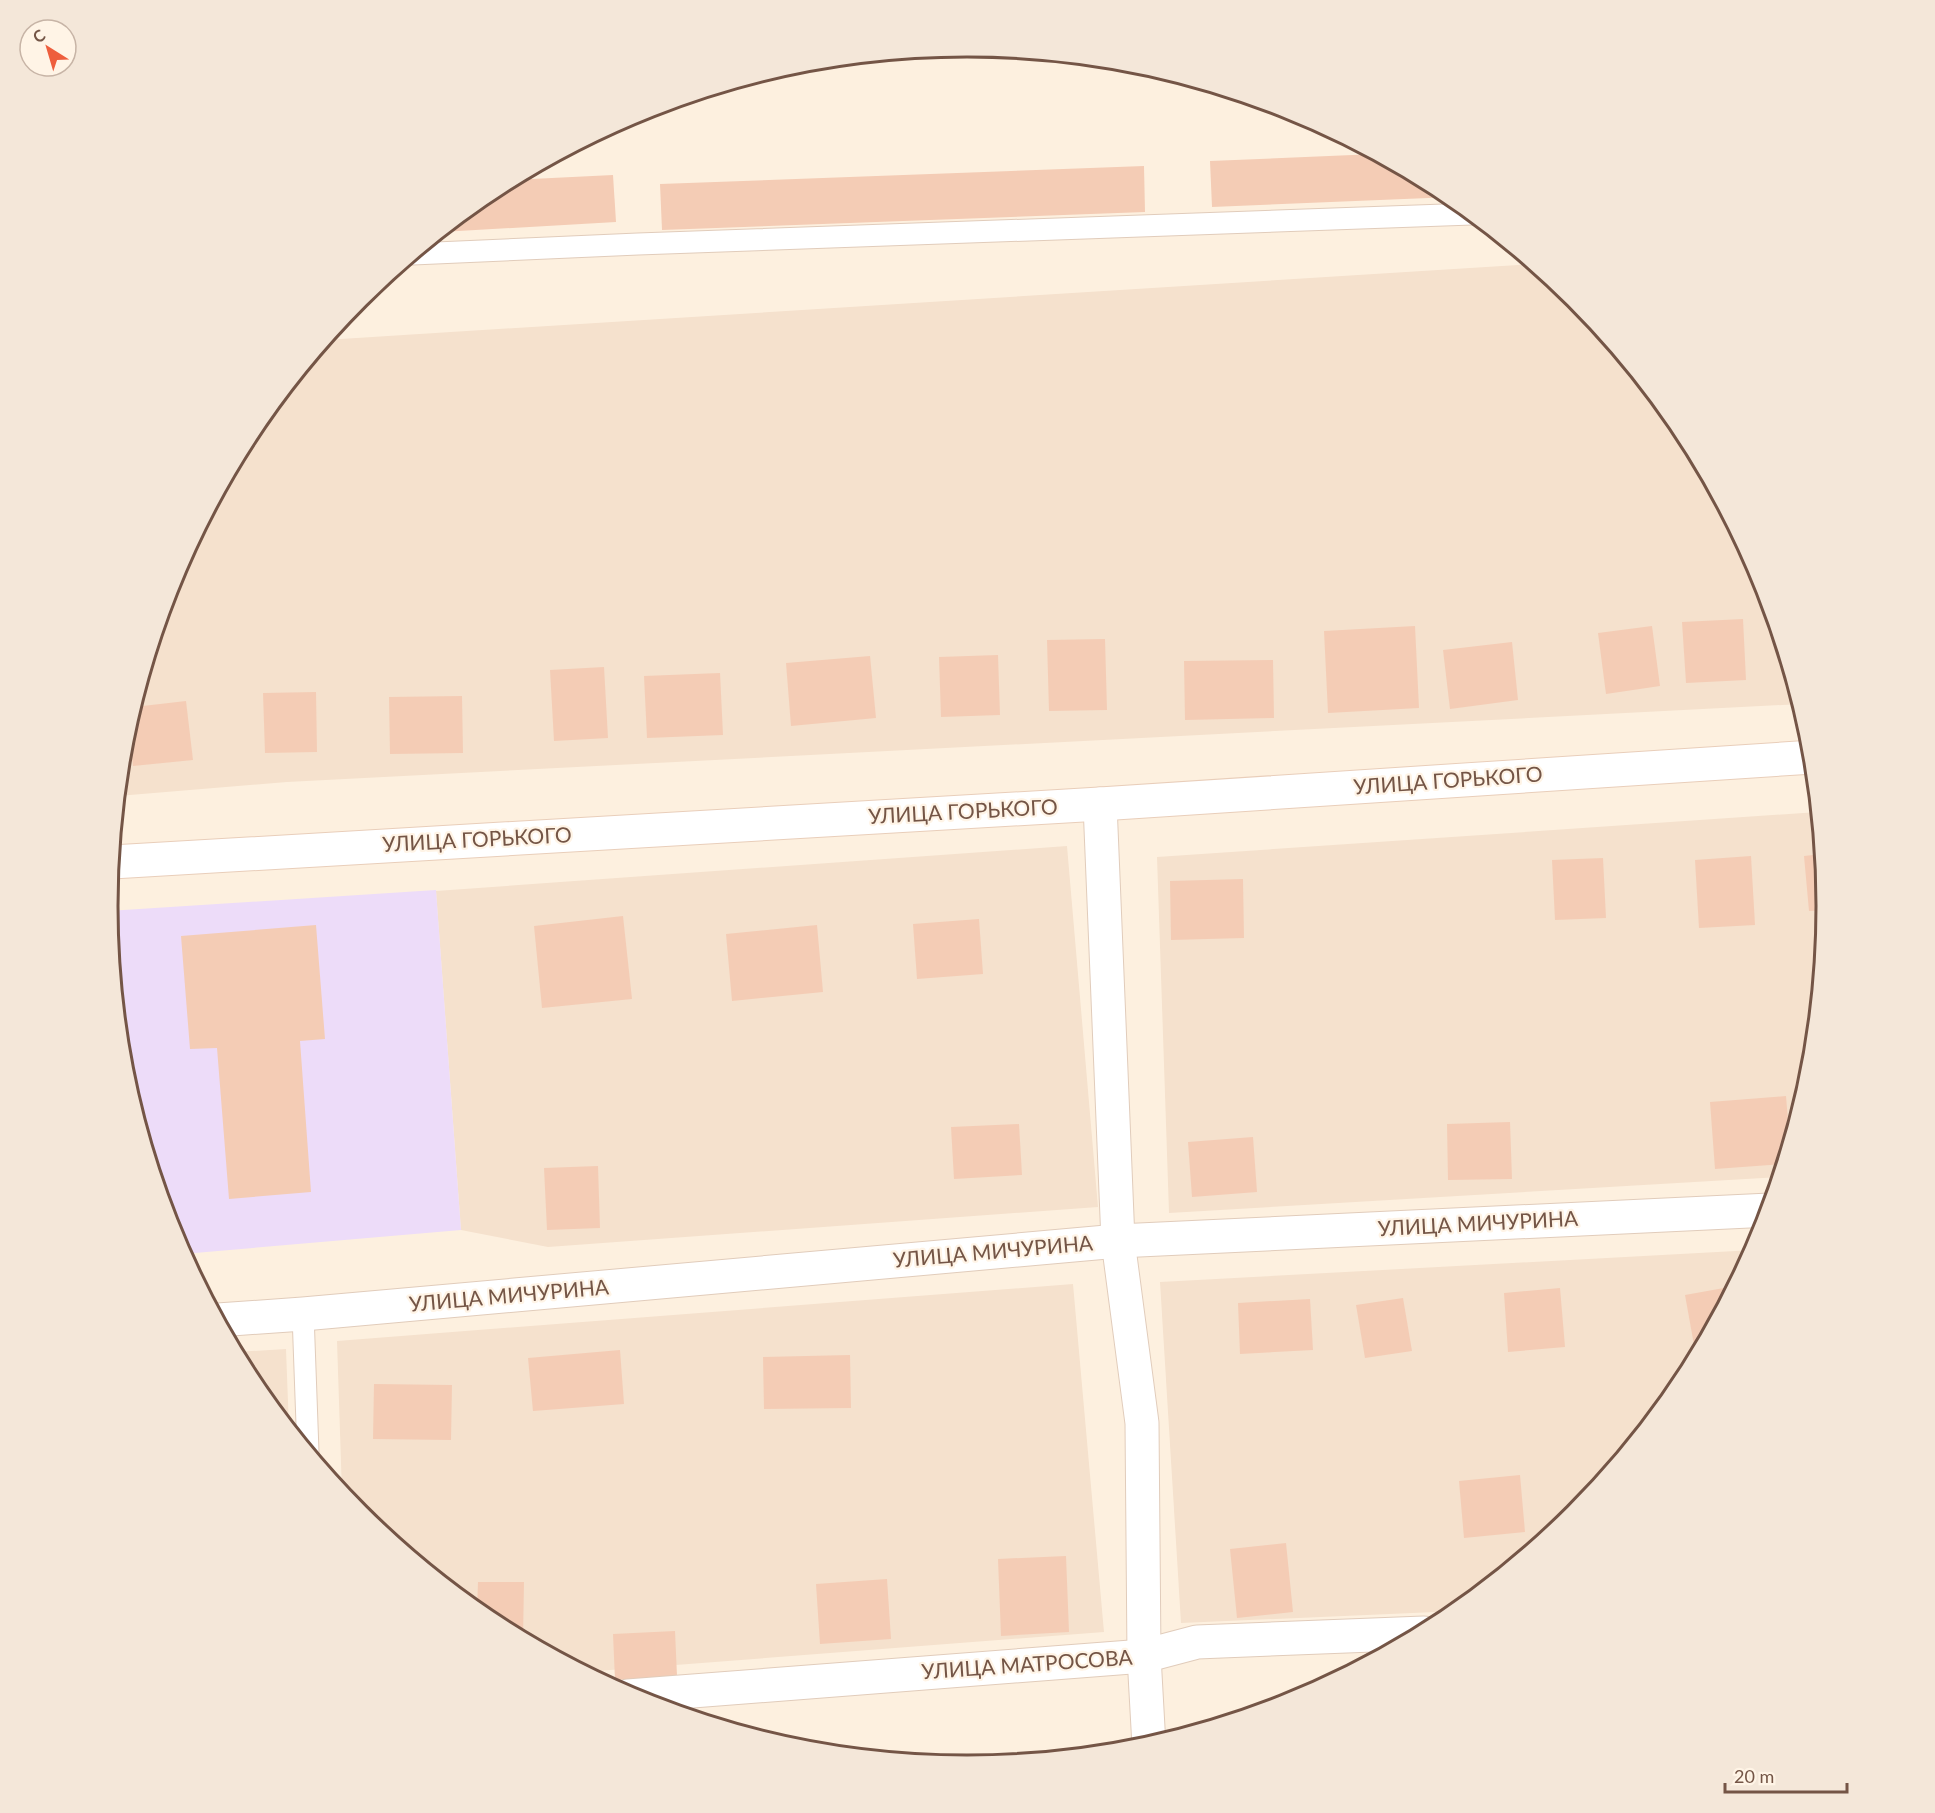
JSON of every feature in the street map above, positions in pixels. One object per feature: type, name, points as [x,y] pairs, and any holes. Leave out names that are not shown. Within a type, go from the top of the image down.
[{"type":"street","name":"УЛИЦА ГОРЬКОГО","points":[[120,862],[1100,804],[1804,758]]},
{"type":"street","points":[[1100,804],[1118,1241],[1142,1423],[1144,1656],[1148,1736]]},
{"type":"street","name":"УЛИЦА МИЧУРИНА","points":[[226,1319],[1118,1241],[1760,1210]]},
{"type":"street","name":"УЛИЦА МАТРОСОВА","points":[[650,1694],[1144,1656],[1197,1642],[1405,1634]]},
{"type":"lane","points":[[425,254],[1459,214]]},
{"type":"lane","points":[[303,1314],[308,1441]]},
{"type":"shaded area","points":[[1524,265],[1606,346],[1674,435],[1703,482],[1752,581],[1772,633],[1792,704],[287,782],[125,795],[134,741],[163,633],[206,531],[261,435],[294,389],[335,339]]},
{"type":"shaded area","points":[[1811,812],[1817,906],[1810,1017],[1801,1072],[1773,1177],[1169,1213],[1157,857]]},
{"type":"shaded area","points":[[1067,846],[1098,1207],[548,1247],[461,1230],[436,891]]},
{"type":"shaded area","points":[[436,890],[461,1230],[193,1253],[163,1180],[134,1072],[125,1017],[118,910]]},
{"type":"shaded area","points":[[1743,1251],[1703,1331],[1674,1378],[1606,1467],[1528,1545],[1441,1612],[1181,1623],[1160,1282]]},
{"type":"shaded area","points":[[1073,1284],[1104,1632],[598,1671],[543,1642],[496,1613],[450,1580],[407,1545],[342,1480],[337,1341]]},
{"type":"shaded area","points":[[286,1349],[289,1416],[261,1378],[245,1351]]},
{"type":"building","points":[[1361,155],[1435,198],[1212,207],[1210,161]]},
{"type":"building","points":[[1144,166],[1145,212],[662,230],[660,184]]},
{"type":"building","points":[[613,175],[616,222],[452,231],[530,179]]},
{"type":"building","points":[[1743,619],[1746,680],[1686,683],[1682,622]]},
{"type":"building","points":[[1415,626],[1419,708],[1328,713],[1324,631]]},
{"type":"building","points":[[1652,626],[1660,686],[1606,694],[1598,633]]},
{"type":"building","points":[[1105,639],[1107,710],[1049,711],[1047,640]]},
{"type":"building","points":[[1512,642],[1518,700],[1450,709],[1443,650]]},
{"type":"building","points":[[998,655],[1000,715],[941,717],[939,657]]},
{"type":"building","points":[[870,656],[876,718],[791,726],[786,663]]},
{"type":"building","points":[[1273,660],[1274,718],[1185,720],[1184,661]]},
{"type":"building","points":[[604,667],[608,738],[554,741],[550,670]]},
{"type":"building","points":[[720,673],[723,735],[647,738],[644,676]]},
{"type":"building","points":[[316,692],[317,752],[265,753],[263,693]]},
{"type":"building","points":[[462,696],[463,753],[390,754],[389,697]]},
{"type":"building","points":[[186,701],[193,760],[133,766],[132,755],[142,706]]},
{"type":"building","points":[[1815,855],[1817,911],[1809,911],[1804,856]]},
{"type":"building","points":[[1751,856],[1755,925],[1699,928],[1695,860]]},
{"type":"building","points":[[1603,858],[1606,918],[1555,920],[1552,860]]},
{"type":"building","points":[[1243,879],[1244,938],[1171,940],[1170,881]]},
{"type":"building","points":[[623,916],[632,999],[542,1008],[534,926]]},
{"type":"building","points":[[979,919],[983,974],[917,979],[913,924]]},
{"type":"building","points":[[316,925],[325,1039],[300,1041],[311,1192],[229,1199],[217,1048],[190,1049],[181,936]]},
{"type":"building","points":[[817,925],[823,992],[732,1001],[726,934]]},
{"type":"building","points":[[1786,1096],[1788,1125],[1777,1165],[1715,1169],[1710,1102]]},
{"type":"building","points":[[1510,1122],[1512,1179],[1448,1180],[1447,1124]]},
{"type":"building","points":[[1019,1124],[1022,1175],[954,1179],[951,1127]]},
{"type":"building","points":[[1253,1137],[1257,1192],[1192,1197],[1188,1142]]},
{"type":"building","points":[[598,1166],[600,1228],[547,1230],[544,1168]]},
{"type":"building","points":[[1560,1288],[1565,1347],[1508,1352],[1504,1293]]},
{"type":"building","points":[[1726,1288],[1694,1345],[1685,1295]]},
{"type":"building","points":[[1403,1298],[1412,1351],[1365,1358],[1356,1305]]},
{"type":"building","points":[[1310,1299],[1313,1350],[1240,1354],[1238,1303]]},
{"type":"building","points":[[620,1350],[624,1404],[533,1411],[528,1358]]},
{"type":"building","points":[[850,1355],[851,1408],[764,1409],[763,1357]]},
{"type":"building","points":[[374,1384],[452,1385],[451,1440],[373,1439]]},
{"type":"building","points":[[1520,1475],[1525,1532],[1464,1538],[1459,1481]]},
{"type":"building","points":[[1286,1543],[1293,1612],[1237,1618],[1230,1549]]},
{"type":"building","points":[[1066,1556],[1069,1632],[1001,1636],[998,1559]]},
{"type":"building","points":[[887,1579],[891,1639],[820,1644],[816,1584]]},
{"type":"building","points":[[478,1582],[524,1582],[523,1630],[496,1613],[477,1600]]},
{"type":"building","points":[[675,1631],[677,1676],[615,1679],[613,1634]]}]
